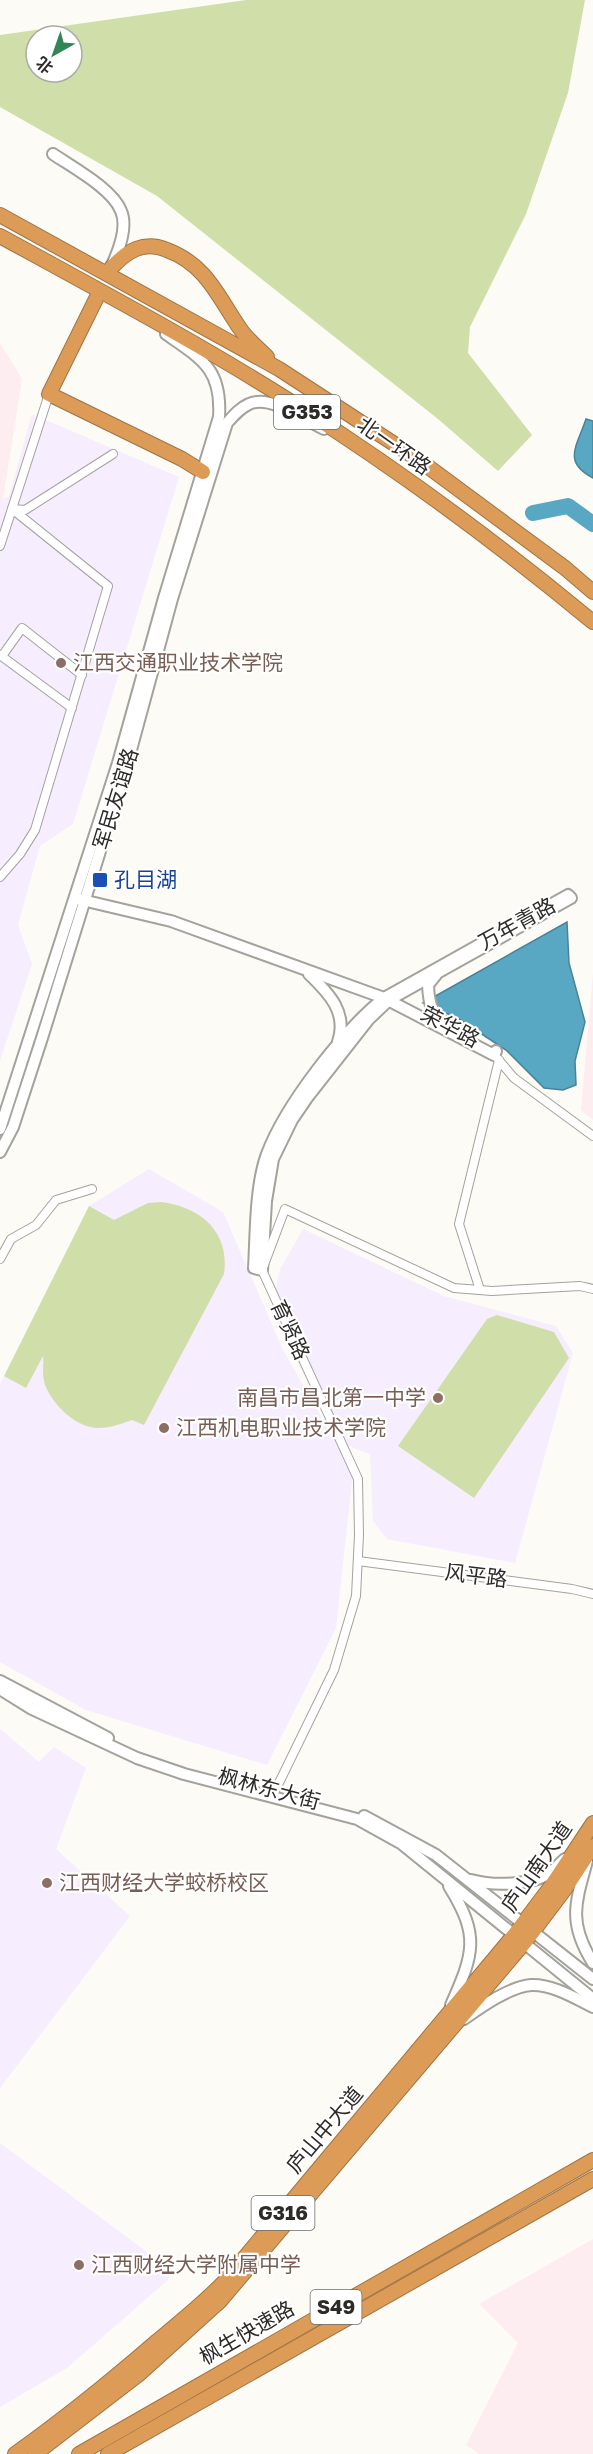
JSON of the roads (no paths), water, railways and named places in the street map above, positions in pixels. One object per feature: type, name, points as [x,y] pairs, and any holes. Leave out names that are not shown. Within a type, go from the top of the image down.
[{"type":"highway","name":"北一环路","points":[[0,215],[279,369],[420,460],[593,592]]},
{"type":"highway","name":"北一环路","points":[[0,236],[302,408],[377,458],[550,586],[593,622]]},
{"type":"highway","points":[[111,268],[130,250],[143,246],[158,246],[189,259],[203,273],[242,332],[279,369]]},
{"type":"highway","points":[[96,298],[49,394],[182,459],[207,474]]},
{"type":"highway","name":"庐山南大道","points":[[524,1932],[560,1897],[587,1848],[593,1823]]},
{"type":"highway","name":"庐山中大道","points":[[35,2454],[138,2375],[220,2301],[524,1932]]},
{"type":"highway","name":"庐山中大道","points":[[15,2454],[63,2419],[213,2294],[451,2020]]},
{"type":"highway","name":"枫生快速路","points":[[79,2454],[593,2160]]},
{"type":"highway","name":"枫生快速路","points":[[108,2454],[593,2179]]},
{"type":"street","points":[[53,154],[108,193],[121,210],[123,218],[120,249],[111,268]]},
{"type":"street","points":[[121,303],[198,356],[218,383],[219,417],[207,474]]},
{"type":"street","points":[[0,546],[49,394]]},
{"type":"street","points":[[207,474],[227,423],[238,410],[259,401],[278,405],[377,458]]},
{"type":"street","points":[[12,509],[25,510],[113,454]]},
{"type":"street","name":"军民友谊路","points":[[0,1152],[13,1127],[81,896],[164,598],[207,474]]},
{"type":"street","points":[[0,877],[20,854],[35,830],[108,586],[12,509]]},
{"type":"street","points":[[72,708],[1,656],[22,628],[82,675]]},
{"type":"street","name":"万年青路","points":[[389,998],[369,1019],[292,1120],[273,1159],[266,1202],[262,1270],[254,1268],[258,1201],[266,1156],[286,1115],[363,1015],[389,998],[568,895],[571,898],[389,998]]},
{"type":"street","name":"军民友谊路","points":[[0,1129],[81,896]]},
{"type":"street","name":"荣华路","points":[[81,896],[171,921],[389,998],[497,1058]]},
{"type":"street","name":"荣华路","points":[[81,896],[172,915],[389,998],[496,1051],[497,1058]]},
{"type":"street","points":[[304,969],[329,993],[337,1006],[341,1032],[336,1049]]},
{"type":"street","points":[[439,972],[428,985],[429,996],[432,1011],[447,1025]]},
{"type":"street","points":[[497,1058],[514,1078],[593,1136]]},
{"type":"street","points":[[480,1290],[459,1224],[497,1058]]},
{"type":"street","points":[[0,1258],[10,1239],[36,1226],[56,1200],[92,1189]]},
{"type":"street","points":[[262,1270],[285,1209],[454,1288],[480,1290],[580,1286],[593,1289]]},
{"type":"street","name":"育贤路","points":[[262,1270],[358,1479],[356,1596],[334,1670],[275,1791]]},
{"type":"street","name":"风平路","points":[[358,1561],[572,1589],[593,1594]]},
{"type":"street","name":"枫林东大街","points":[[0,1681],[94,1732],[138,1752],[184,1767],[358,1813],[427,1850],[466,1878],[524,1932]]},
{"type":"street","name":"枫林东大街","points":[[0,1689],[32,1709],[137,1758],[183,1774],[357,1820],[402,1844],[445,1878],[524,1932]]},
{"type":"street","points":[[466,1878],[498,1885],[522,1882],[549,1874],[587,1848]]},
{"type":"street","points":[[587,1848],[575,1926],[582,1945],[593,1963]]},
{"type":"street","points":[[445,1878],[460,1903],[472,1938],[470,1956],[451,2020]]},
{"type":"street","points":[[524,1932],[593,1979]]},
{"type":"street","points":[[524,1932],[593,1999]]},
{"type":"street","points":[[451,2020],[490,2000],[530,1985],[548,1988],[593,2007]]},
{"type":"water","points":[[586,419],[593,421],[593,478],[578,466],[574,453]]},
{"type":"water","points":[[567,922],[569,963],[585,1022],[575,1061],[576,1085],[563,1090],[544,1088],[506,1050],[459,1019],[423,1003]]},
{"type":"waterway","points":[[533,513],[568,506],[593,524]]},
{"type":"place","name":"江西交通职业技术学院","points":[[61,663]]},
{"type":"place","name":"孔目湖","points":[[100,880]]},
{"type":"place","name":"南昌市昌北第一中学","points":[[438,1398]]},
{"type":"place","name":"江西机电职业技术学院","points":[[164,1428]]},
{"type":"place","name":"江西财经大学蛟桥校区","points":[[47,1883]]},
{"type":"place","name":"江西财经大学附属中学","points":[[79,2265]]}]
